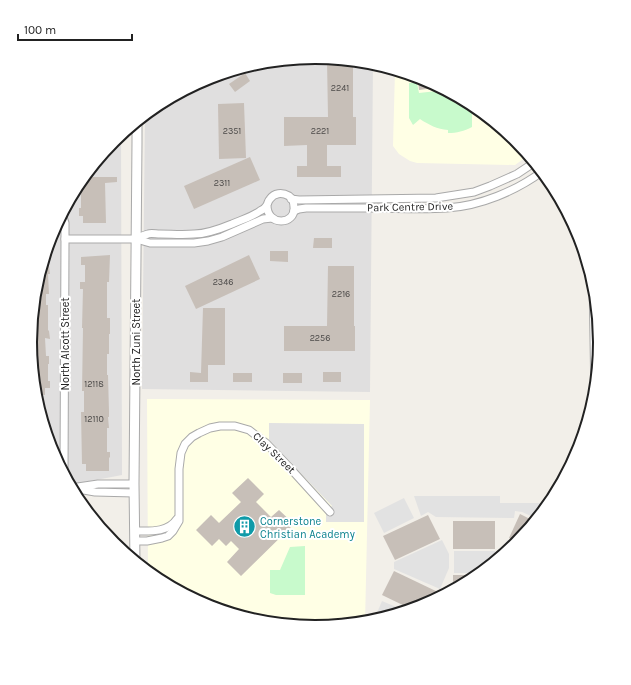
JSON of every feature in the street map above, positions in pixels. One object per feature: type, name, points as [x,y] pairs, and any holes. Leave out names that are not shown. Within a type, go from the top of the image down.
[{"type":"street","name":"North Zuni Street","points":[[135,554],[136,130]]},
{"type":"street","name":"Park Centre Drive","points":[[292,199],[436,198],[474,192],[517,174],[530,165]]},
{"type":"street","name":"Park Centre Drive","points":[[294,212],[299,209],[306,208],[416,210],[448,208],[467,205],[498,196],[519,187],[537,174]]},
{"type":"street","points":[[65,239],[136,239],[150,243],[194,244],[222,237],[264,219],[272,218],[285,221],[292,216],[295,207],[292,199],[284,194],[275,195],[271,197],[267,205],[260,212],[210,232],[194,234],[148,234],[136,239]]},
{"type":"street","points":[[267,205],[267,210],[272,218]]},
{"type":"street","name":"North Alcott Street","points":[[64,462],[65,222]]},
{"type":"street","name":"Clay Street","points":[[134,541],[156,540],[168,536],[173,531],[177,525],[179,515],[179,475],[181,453],[185,444],[199,433],[210,428],[220,426],[235,426],[249,430],[266,443],[330,512]]},
{"type":"street","points":[[77,487],[98,484],[134,489]]},
{"type":"street","points":[[134,531],[153,531],[168,528],[176,521],[179,515]]},
{"type":"shaded area","points":[[316,64],[352,66],[373,70],[370,392],[142,389],[145,123],[176,101],[209,85],[243,73],[279,66]]},
{"type":"shaded area","points":[[395,75],[422,85],[455,101],[499,133],[524,158],[515,165],[417,163],[410,161],[399,154],[393,146]]},
{"type":"shaded area","points":[[121,144],[122,475],[75,484],[74,482],[58,449],[46,415],[39,379],[37,342],[39,306],[42,288],[46,270],[58,236],[74,203],[84,188],[106,159]]},
{"type":"shaded area","points":[[147,399],[370,400],[365,617],[316,621],[279,619],[243,612],[209,600],[176,584],[148,564]]},
{"type":"shaded area","points":[[269,423],[364,424],[364,522],[326,522],[326,512],[332,506],[269,440]]},
{"type":"shaded area","points":[[414,496],[500,496],[500,503],[542,504],[532,517],[515,511],[514,518],[436,517],[428,512],[421,516]]},
{"type":"shaded area","points":[[404,498],[414,518],[384,533],[374,513]]},
{"type":"shaded area","points":[[442,540],[449,554],[449,568],[440,589],[394,569],[394,562]]},
{"type":"shaded area","points":[[507,540],[510,541],[504,547]]},
{"type":"shaded area","points":[[454,551],[495,551],[495,555],[471,573],[454,573]]},
{"type":"shaded area","points":[[382,601],[399,608],[388,612],[376,615]]},
{"type":"green space","points":[[409,83],[416,83],[419,93],[435,91],[455,101],[472,112],[472,127],[460,132],[448,133],[448,130],[440,129],[420,119],[413,125],[409,118]]},
{"type":"green space","points":[[305,546],[305,595],[276,595],[270,593],[270,570],[280,570],[290,547]]},
{"type":"building","points":[[327,65],[353,66],[353,117],[356,117],[356,145],[327,145],[327,166],[341,166],[341,177],[297,177],[297,166],[307,166],[307,145],[284,146],[284,117],[328,117]]},
{"type":"building","points":[[245,73],[250,81],[235,92],[229,84]]},
{"type":"building","points":[[418,84],[430,89],[419,90]]},
{"type":"building","points":[[244,103],[246,158],[219,159],[218,104]]},
{"type":"building","points":[[250,157],[260,180],[194,209],[184,186]]},
{"type":"building","points":[[92,177],[117,177],[117,182],[105,183],[106,223],[83,223],[83,216],[79,216],[79,208],[81,208],[81,192]]},
{"type":"building","points":[[314,238],[332,238],[332,248],[313,248]]},
{"type":"building","points":[[270,251],[288,251],[288,262],[270,261]]},
{"type":"building","points":[[110,255],[109,282],[107,282],[107,318],[110,318],[109,354],[107,354],[109,428],[107,428],[107,452],[110,452],[109,471],[86,471],[86,464],[82,464],[81,412],[84,412],[84,391],[82,391],[83,289],[80,289],[80,282],[85,282],[85,265],[81,265],[81,257]]},
{"type":"building","points":[[249,255],[260,279],[196,309],[185,286]]},
{"type":"building","points":[[47,266],[49,266],[49,294],[46,294],[46,305],[48,305],[48,330],[50,339],[45,338],[46,356],[49,356],[48,381],[50,381],[50,388],[45,388],[45,395],[42,395],[39,379],[37,342],[39,306],[46,270]]},
{"type":"building","points":[[328,266],[354,266],[355,351],[284,351],[284,326],[327,326]]},
{"type":"building","points":[[203,308],[225,308],[225,365],[208,365],[208,382],[190,382],[190,372],[201,373]]},
{"type":"building","points":[[323,372],[341,372],[341,382],[323,382]]},
{"type":"building","points":[[233,373],[252,373],[252,382],[233,382]]},
{"type":"building","points":[[283,373],[302,373],[302,383],[283,383]]},
{"type":"building","name":"Cornerstone Christian Academy","points":[[248,478],[264,494],[256,502],[271,517],[279,510],[294,524],[241,576],[227,562],[239,549],[231,541],[226,546],[219,539],[212,546],[196,530],[211,515],[219,523],[241,502],[232,493]]},
{"type":"building","points":[[520,514],[530,519],[512,539],[509,538]]},
{"type":"building","points":[[428,515],[440,539],[395,560],[383,536]]},
{"type":"building","points":[[453,521],[495,521],[495,549],[453,549]]},
{"type":"building","points":[[394,571],[438,592],[405,606],[382,595]]},
{"type":"building","points":[[453,575],[468,575],[455,584],[453,585]]},
{"type":"place","name":"Cornerstone Christian Academy","points":[[245,527]]}]
